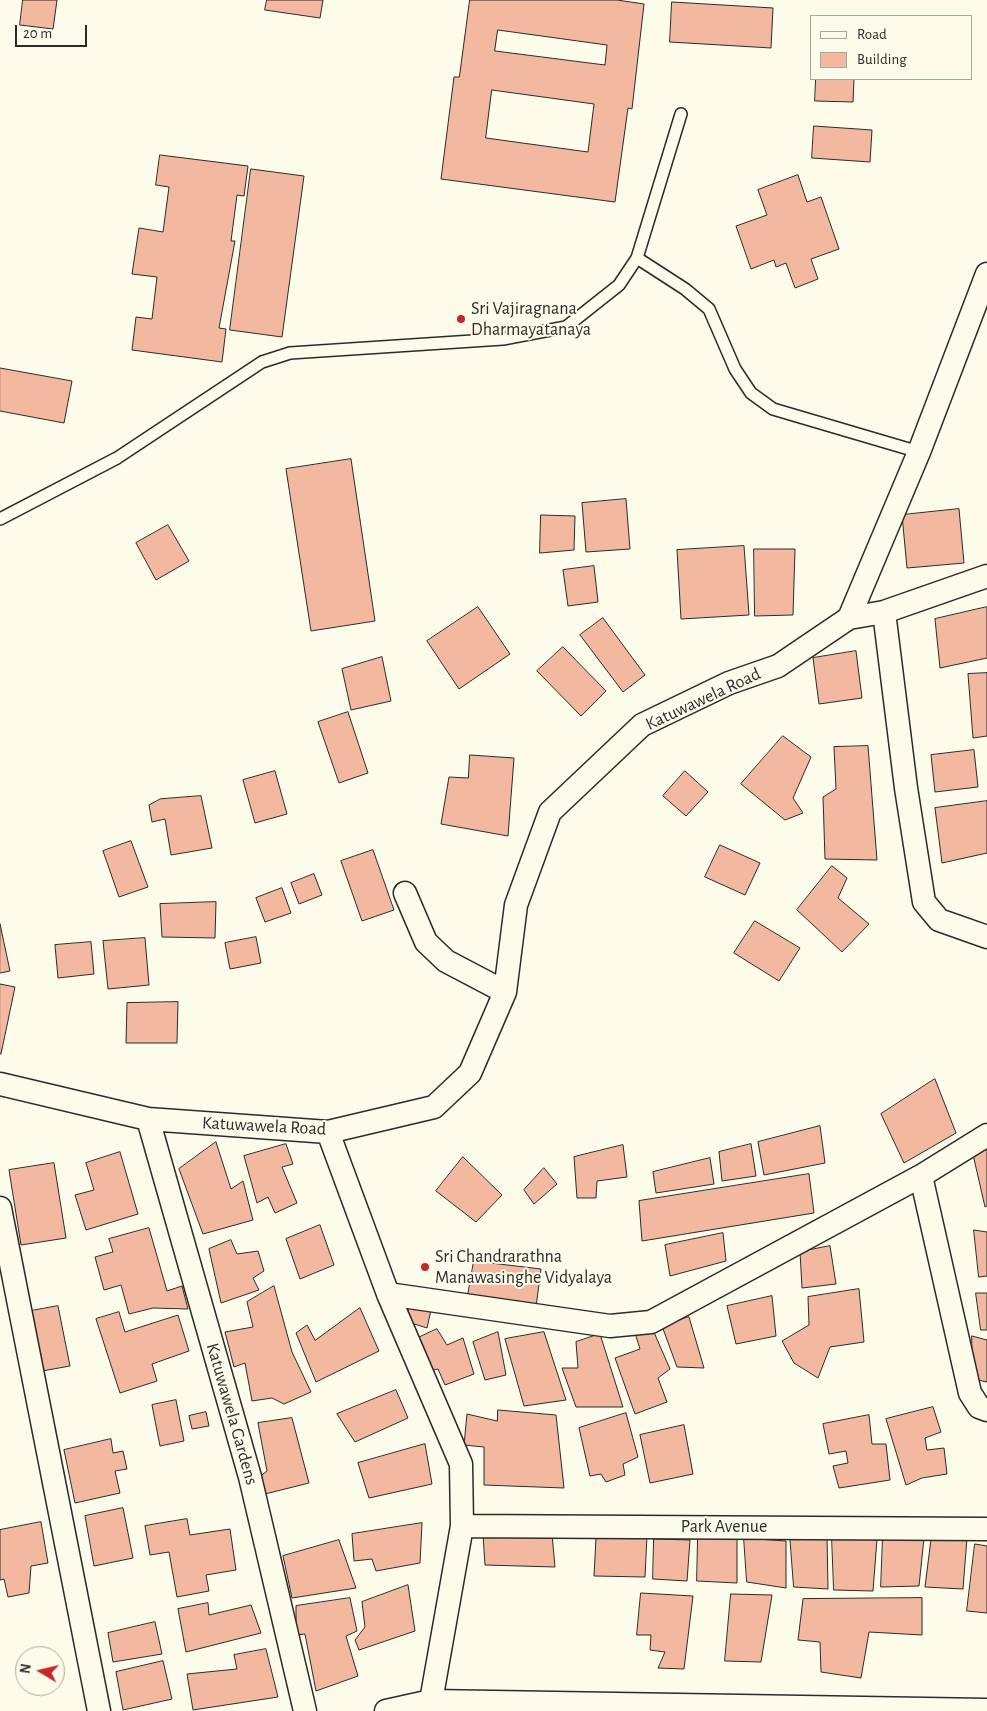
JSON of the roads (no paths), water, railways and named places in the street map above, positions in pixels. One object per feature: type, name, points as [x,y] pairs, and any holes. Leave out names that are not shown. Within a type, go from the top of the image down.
[{"type":"street","points":[[849,618],[918,452],[987,274]]},
{"type":"street","points":[[849,618],[884,612],[987,576]]},
{"type":"street","points":[[884,612],[906,788],[924,902],[939,920],[987,937]]},
{"type":"street","name":"Katuwawela Road","points":[[0,1084],[148,1120],[328,1132],[434,1107],[470,1073],[505,992],[516,905],[550,812],[642,725],[729,683],[778,666],[849,618]]},
{"type":"street","points":[[405,893],[426,942],[446,961],[505,992]]},
{"type":"street","name":"Katuwawela Gardens","points":[[148,1120],[250,1477],[305,1711]]},
{"type":"street","points":[[328,1132],[388,1294],[461,1464],[462,1526],[431,1701]]},
{"type":"street","points":[[388,1294],[610,1326],[651,1322],[922,1176],[987,1135]]},
{"type":"street","points":[[922,1176],[970,1393],[979,1407],[987,1410]]},
{"type":"street","points":[[0,1208],[99,1711]]},
{"type":"street","name":"Park Avenue","points":[[462,1526],[987,1529]]},
{"type":"street","points":[[386,1711],[431,1701],[987,1710]]},
{"type":"lane","points":[[0,519],[117,458],[262,362],[290,353],[503,339],[566,327],[619,285],[637,258],[681,114]]},
{"type":"lane","points":[[637,258],[686,289],[709,309],[735,369],[751,393],[773,409],[918,452]]},
{"type":"place","name":"Sri Vajiragnana Dharmayatanaya","points":[[461,319]]},
{"type":"place","name":"Sri Chandrarathna Manawasinghe Vidyalaya","points":[[425,1267]]}]
